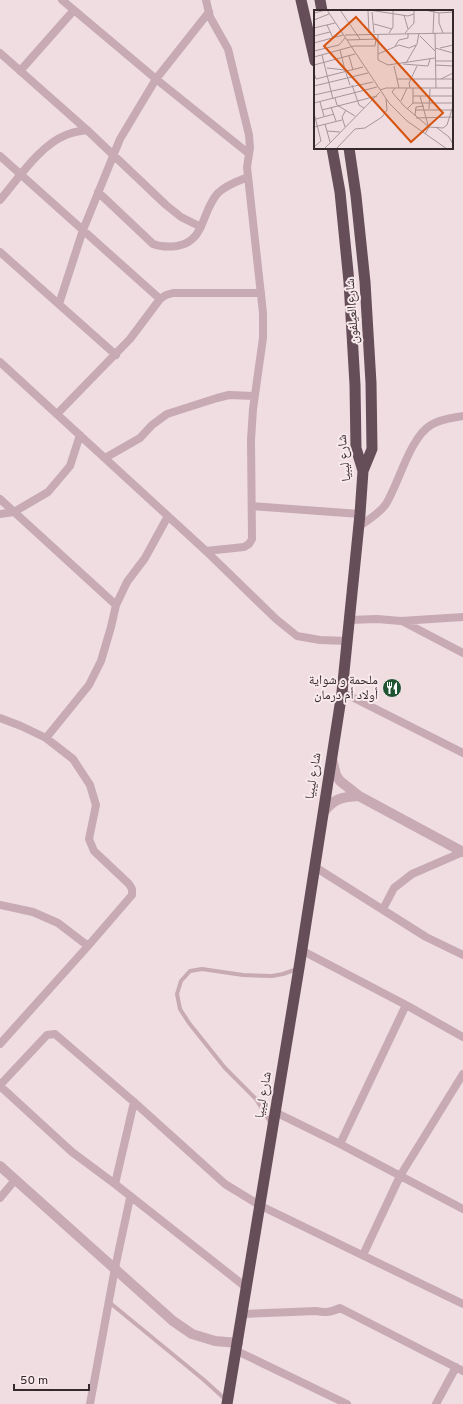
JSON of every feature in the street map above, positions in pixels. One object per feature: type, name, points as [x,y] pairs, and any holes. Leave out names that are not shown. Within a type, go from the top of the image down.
[{"type":"highway","points":[[301,0],[314,57]]},
{"type":"highway","points":[[320,0],[322,10]]},
{"type":"highway","name":"شارع ليبيا","points":[[228,1403],[261,1206],[272,1126],[299,968],[342,692],[360,514],[363,471],[356,448],[355,385],[349,282],[340,192],[332,149]]},
{"type":"highway","name":"شارع العيلفون","points":[[349,149],[356,196],[365,282],[371,383],[372,449],[363,471]]},
{"type":"street","points":[[62,0],[156,79],[248,152]]},
{"type":"street","points":[[206,0],[209,12],[228,49],[249,134],[250,142],[247,167],[260,293],[263,338],[254,396],[251,440],[252,539],[249,544],[244,546],[206,551]]},
{"type":"street","points":[[20,71],[74,10]]},
{"type":"street","points":[[59,304],[83,230],[114,154],[131,118],[156,79],[209,12]]},
{"type":"street","points":[[0,53],[114,154],[166,205],[181,217],[201,226]]},
{"type":"street","points":[[0,200],[41,152],[54,141],[66,134],[87,130]]},
{"type":"street","points":[[0,156],[160,299]]},
{"type":"street","points":[[98,192],[153,244],[172,247],[185,244],[194,238],[218,193],[226,186],[248,177]]},
{"type":"street","points":[[0,252],[116,355]]},
{"type":"street","points":[[57,414],[116,355],[139,328],[160,299],[166,295],[173,293],[260,293]]},
{"type":"street","points":[[0,362],[206,551],[276,619],[297,636],[320,640],[348,641]]},
{"type":"street","points":[[105,458],[140,438],[152,425],[167,414],[229,395],[254,396]]},
{"type":"street","points":[[358,527],[376,515],[386,504],[414,443],[422,432],[438,421],[463,416]]},
{"type":"street","points":[[0,514],[14,512],[48,492],[70,466],[80,435]]},
{"type":"street","points":[[0,500],[116,605]]},
{"type":"street","points":[[252,506],[360,514]]},
{"type":"street","points":[[46,738],[89,685],[101,661],[116,605],[127,582],[146,558],[168,516]]},
{"type":"street","points":[[349,620],[377,619],[401,621],[463,617]]},
{"type":"street","points":[[401,621],[463,653]]},
{"type":"street","points":[[342,692],[463,754]]},
{"type":"street","points":[[0,718],[22,726],[46,738],[73,759],[90,785],[96,806],[89,839],[94,851],[129,884],[132,890],[132,895],[0,1044]]},
{"type":"street","points":[[331,757],[336,776],[340,782],[359,796],[463,852]]},
{"type":"street","points":[[323,813],[334,801],[345,797],[359,796]]},
{"type":"street","points":[[383,909],[394,888],[412,874],[463,852]]},
{"type":"street","points":[[315,867],[426,937],[463,955]]},
{"type":"street","points":[[0,905],[33,912],[58,923],[88,946]]},
{"type":"street","points":[[301,950],[406,1005],[463,1037]]},
{"type":"street","points":[[340,1144],[406,1005]]},
{"type":"street","points":[[247,1288],[72,1152],[0,1086],[47,1035],[55,1034],[134,1102],[225,1184],[261,1206],[463,1304]]},
{"type":"street","points":[[363,1256],[400,1176],[463,1074]]},
{"type":"street","points":[[115,1184],[134,1102]]},
{"type":"street","points":[[275,1112],[340,1144],[463,1209]]},
{"type":"street","points":[[0,1166],[173,1320],[192,1334],[238,1347],[345,1404]]},
{"type":"street","points":[[0,1198],[15,1180]]},
{"type":"street","points":[[90,1404],[115,1268],[130,1198]]},
{"type":"street","points":[[243,1314],[316,1311],[325,1313],[332,1312],[340,1308],[460,1369],[436,1404]]},
{"type":"lane","points":[[272,1126],[256,1099],[225,1068],[189,1023],[180,1009],[177,994],[181,980],[190,971],[202,969],[243,975],[272,976],[283,974],[299,968]]},
{"type":"lane","points":[[109,1301],[204,1380],[228,1403]]},
{"type":"place","name":"ملحمة و شواية أولاد أم درمان","points":[[392,688]]}]
